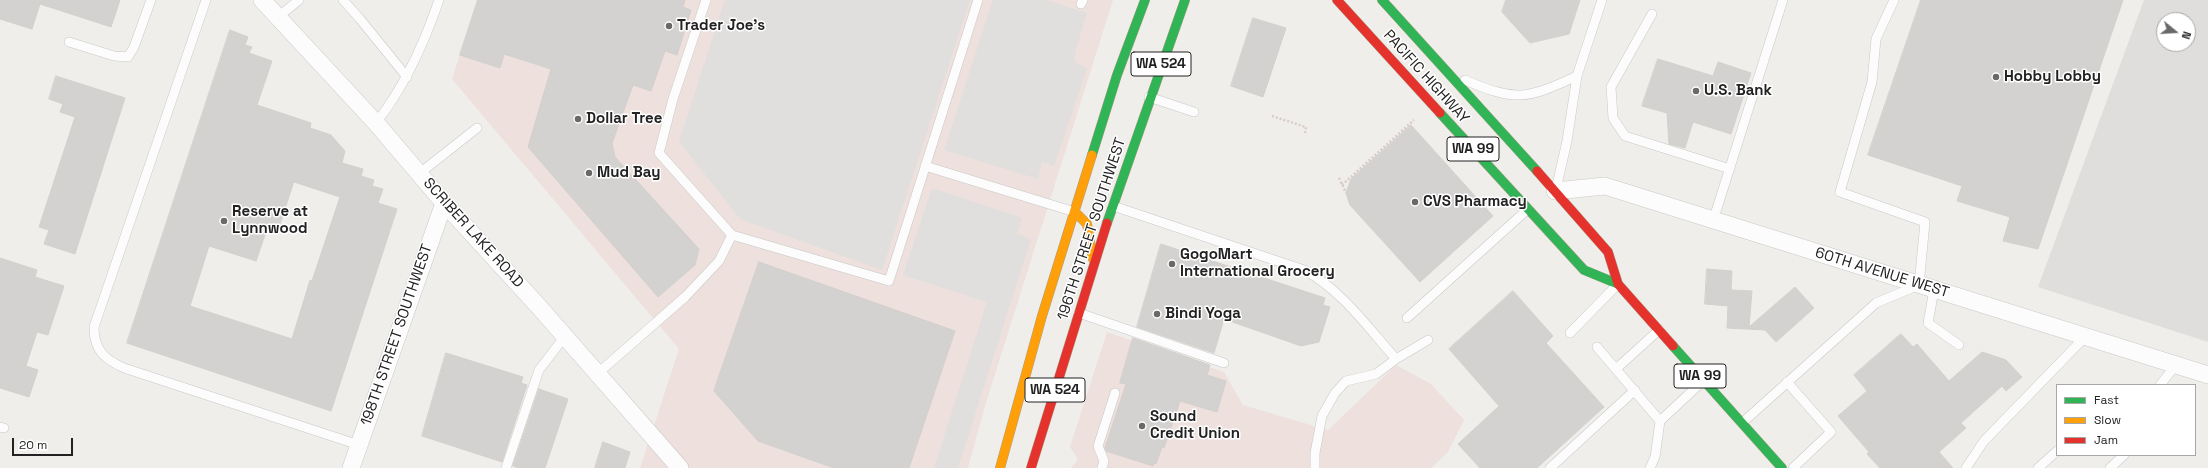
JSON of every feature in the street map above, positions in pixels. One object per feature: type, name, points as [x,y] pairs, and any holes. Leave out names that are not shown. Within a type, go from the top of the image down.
[{"type":"main road","name":"196TH STREET SOUTHWEST","points":[[1000,468],[1042,316],[1117,75],[1145,0]]},
{"type":"main road","name":"196TH STREET SOUTHWEST","points":[[1031,468],[1094,264],[1149,97],[1185,0]]},
{"type":"main road","name":"PACIFIC HIGHWAY","points":[[1337,0],[1584,270],[1618,284]]},
{"type":"main road","name":"PACIFIC HIGHWAY","points":[[1382,0],[1483,109],[1608,252],[1618,284],[1782,468]]},
{"type":"main road","points":[[1075,212],[1087,224],[1094,264]]},
{"type":"main road","points":[[1012,425],[1020,431]]},
{"type":"street","name":"SCRIBER LAKE ROAD","points":[[262,0],[376,123],[444,203],[565,336],[680,468]]},
{"type":"street","name":"60TH AVENUE WEST","points":[[1555,191],[1605,186],[2208,375]]},
{"type":"street","name":"198TH STREET SOUTHWEST","points":[[351,468],[444,203]]},
{"type":"lane","points":[[69,42],[114,56],[128,57],[134,47],[151,0]]},
{"type":"lane","points":[[206,0],[94,326],[94,338],[98,350],[108,360],[124,368],[359,445]]},
{"type":"lane","points":[[278,17],[299,0]]},
{"type":"lane","points":[[343,0],[407,77]]},
{"type":"lane","points":[[376,123],[390,106],[407,77],[427,35],[440,0]]},
{"type":"lane","points":[[706,0],[658,153],[732,235],[889,281],[978,0]]},
{"type":"lane","points":[[1555,191],[1567,141],[1577,76],[1602,0]]},
{"type":"lane","points":[[1714,220],[1783,0]]},
{"type":"lane","points":[[1894,0],[1876,39],[1872,82],[1840,192],[1925,222],[1928,324],[1959,345]]},
{"type":"lane","points":[[1652,14],[1611,87],[1613,118],[1624,136],[1730,169]]},
{"type":"lane","points":[[1449,74],[1495,93],[1521,96],[1548,90],[1577,76]]},
{"type":"lane","points":[[1149,97],[1194,112]]},
{"type":"lane","points":[[420,173],[477,128]]},
{"type":"lane","points":[[925,166],[1075,212]]},
{"type":"lane","points":[[1114,206],[1304,270],[1320,279],[1335,291],[1396,359]]},
{"type":"lane","points":[[1407,318],[1528,209]]},
{"type":"lane","points":[[597,374],[685,297],[719,261],[732,235]]},
{"type":"lane","points":[[1570,333],[1618,284]]},
{"type":"lane","points":[[1742,423],[1876,303],[1927,287]]},
{"type":"lane","points":[[1079,313],[1224,363]]},
{"type":"lane","points":[[1617,368],[1659,330]]},
{"type":"lane","points":[[506,468],[539,370],[565,336]]},
{"type":"lane","points":[[1966,468],[1984,441],[2085,337]]},
{"type":"lane","points":[[1315,468],[1315,453],[1322,416],[1335,394],[1346,380],[1376,374],[1396,359],[1428,340]]},
{"type":"lane","points":[[1597,347],[1617,368],[1660,421]]},
{"type":"lane","points":[[2161,384],[2176,365]]},
{"type":"lane","points":[[1650,468],[1655,457],[1660,421],[1704,380]]},
{"type":"lane","points":[[1787,382],[1831,432],[1793,468]]},
{"type":"lane","points":[[1550,468],[1635,390]]},
{"type":"lane","points":[[1102,468],[1104,461],[1098,446],[1115,393]]},
{"type":"lane","points":[[2038,468],[2056,452]]},
{"type":"lane","points":[[2110,468],[2123,456]]},
{"type":"path","points":[[1272,116],[1306,127],[1305,133]]},
{"type":"path","points":[[1342,185],[1414,120]]},
{"type":"path","points":[[1339,178],[1346,193]]},
{"type":"shaded area","points":[[477,0],[1113,0],[985,406],[968,468],[640,468],[679,349],[452,79]]},
{"type":"shaded area","points":[[725,0],[970,0],[882,270],[740,219],[679,141]]},
{"type":"shaded area","points":[[993,0],[1046,0],[1087,13],[1075,52],[1075,62],[1087,68],[1054,166],[1042,162],[1038,179],[944,150]]},
{"type":"shaded area","points":[[2144,0],[2208,0],[2208,342],[2038,287]]},
{"type":"shaded area","points":[[932,188],[1022,218],[1017,234],[1031,239],[958,468],[934,468],[987,302],[903,275]]},
{"type":"shaded area","points":[[1107,332],[1224,372],[1243,405],[1328,430],[1396,365],[1431,384],[1464,420],[1448,452],[1431,468],[1071,468],[1078,459],[1070,447]]},
{"type":"building","points":[[0,0],[120,0],[111,27],[40,4],[32,29],[0,19]]},
{"type":"building","points":[[478,0],[685,0],[683,7],[691,10],[677,55],[665,51],[651,91],[633,85],[612,143],[615,157],[699,249],[695,265],[658,297],[528,147],[551,69],[504,54],[500,68],[460,55]]},
{"type":"building","points":[[1506,0],[1580,0],[1569,34],[1530,43],[1502,12]]},
{"type":"building","name":"Hobby Lobby","points":[[1921,0],[2123,0],[2038,249],[2003,241],[2010,217],[1957,201],[1962,186],[1868,155]]},
{"type":"building","points":[[1253,18],[1286,28],[1263,97],[1231,86]]},
{"type":"building","name":"Reserve at Lynnwood","points":[[230,30],[248,37],[245,45],[252,47],[249,53],[272,61],[257,105],[311,123],[310,128],[331,135],[345,151],[342,163],[363,169],[361,176],[374,180],[372,186],[383,189],[378,203],[397,209],[331,411],[127,343]],"holes":[[[294,182],[340,197],[312,281],[310,280],[292,339],[190,306],[209,246],[256,261],[267,229],[277,233]]]},
{"type":"building","name":"U.S. Bank","points":[[1658,59],[1713,76],[1718,62],[1751,73],[1731,134],[1693,122],[1685,148],[1669,144],[1667,113],[1642,106]]},
{"type":"building","points":[[56,76],[125,98],[75,254],[44,244],[49,230],[39,227],[75,117],[60,112],[63,104],[49,99]]},
{"type":"building","name":"CVS Pharmacy","points":[[1411,125],[1493,216],[1420,282],[1350,205],[1346,193],[1351,179]]},
{"type":"building","points":[[1161,244],[1325,298],[1323,305],[1330,307],[1319,342],[1301,346],[1224,319],[1214,353],[1137,327]]},
{"type":"building","points":[[0,258],[37,270],[35,277],[64,286],[48,335],[37,332],[26,366],[38,370],[29,397],[0,388]]},
{"type":"building","points":[[759,262],[955,331],[909,468],[834,468],[758,441],[714,391]]},
{"type":"building","points":[[1707,269],[1732,271],[1731,290],[1752,291],[1749,327],[1795,287],[1814,308],[1776,342],[1765,330],[1727,328],[1728,306],[1705,304]]},
{"type":"building","points":[[1513,291],[1553,336],[1546,343],[1604,407],[1537,468],[1480,468],[1458,444],[1499,406],[1449,349]]},
{"type":"building","points":[[1901,334],[1913,347],[1917,344],[1949,381],[1982,352],[2006,360],[2022,377],[2006,391],[2002,386],[1961,423],[1966,428],[1939,452],[1953,468],[1880,468],[1867,454],[1869,452],[1838,416],[1867,391],[1854,375]]},
{"type":"building","points":[[1133,338],[1210,365],[1207,375],[1226,381],[1217,412],[1180,401],[1164,448],[1162,447],[1156,464],[1154,463],[1153,466],[1106,451],[1105,448],[1126,384],[1120,383]]},
{"type":"building","points":[[446,353],[523,377],[521,383],[527,385],[502,462],[422,436]]},
{"type":"building","points":[[539,389],[568,399],[545,468],[519,468],[513,466]]},
{"type":"building","points":[[603,442],[630,452],[625,468],[595,468]]},
{"type":"traffic: fast","points":[[1092,155],[1117,75],[1145,0]]},
{"type":"traffic: fast","points":[[1107,223],[1185,0]]},
{"type":"traffic: fast","points":[[1382,0],[1537,171]]},
{"type":"traffic: fast","points":[[1440,113],[1584,270],[1618,284]]},
{"type":"traffic: fast","points":[[1673,346],[1782,468]]},
{"type":"traffic: slow","points":[[1000,468],[1042,316],[1092,155]]},
{"type":"traffic: slow","points":[[1075,212],[1087,224],[1093,259]]},
{"type":"traffic: jam","points":[[1337,0],[1440,113]]},
{"type":"traffic: jam","points":[[1537,171],[1608,252],[1618,284],[1673,346]]},
{"type":"traffic: jam","points":[[1031,468],[1107,223]]},
{"type":"place","name":"Trader Joe's","points":[[669,26]]},
{"type":"place","name":"Hobby Lobby","points":[[1996,77]]},
{"type":"place","name":"U.S. Bank","points":[[1696,91]]},
{"type":"place","name":"Dollar Tree","points":[[578,119]]},
{"type":"place","name":"Mud Bay","points":[[589,173]]},
{"type":"place","name":"CVS Pharmacy","points":[[1415,202]]},
{"type":"place","name":"Reserve at Lynnwood","points":[[224,221]]},
{"type":"place","name":"GogoMart International Grocery","points":[[1172,264]]},
{"type":"place","name":"Bindi Yoga","points":[[1157,314]]},
{"type":"place","name":"Sound Credit Union","points":[[1142,426]]}]
